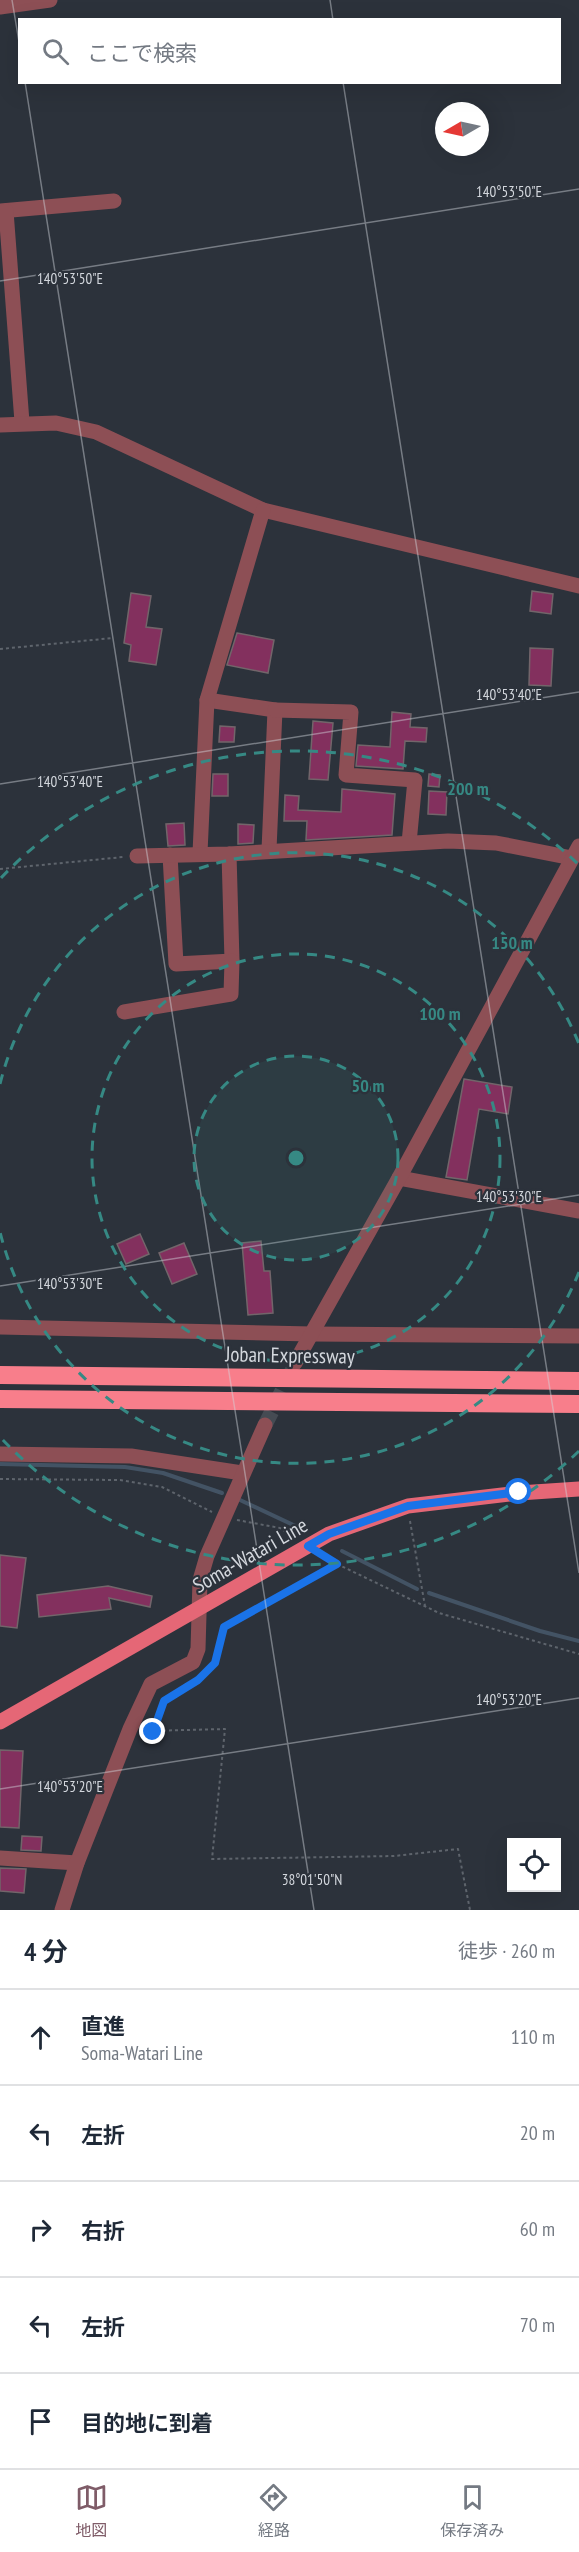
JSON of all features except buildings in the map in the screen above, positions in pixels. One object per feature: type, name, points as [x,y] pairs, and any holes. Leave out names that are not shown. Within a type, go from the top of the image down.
[{"type":"highway","name":"Joban Expressway","points":[[0,1375],[579,1381]]},
{"type":"highway","points":[[0,1399],[579,1404]]},
{"type":"main road","name":"Soma-Watari Line","points":[[0,1722],[329,1534],[408,1506],[519,1492],[579,1488]]},
{"type":"street","points":[[0,7],[50,0]]},
{"type":"street","points":[[22,422],[3,211],[114,201]]},
{"type":"street","points":[[0,425],[22,422],[56,423],[96,432],[263,510],[579,586]]},
{"type":"street","points":[[200,853],[207,700],[263,510]]},
{"type":"street","points":[[207,700],[275,710],[351,712],[346,775],[415,780],[409,843]]},
{"type":"street","points":[[269,850],[275,710]]},
{"type":"street","points":[[137,856],[229,854],[448,841],[496,843],[576,852],[296,1363]]},
{"type":"street","points":[[124,1012],[231,994],[229,854]]},
{"type":"street","points":[[170,855],[176,963],[232,961]]},
{"type":"street","points":[[399,1178],[579,1211]]},
{"type":"street","points":[[0,1327],[312,1334],[579,1336]]},
{"type":"street","points":[[62,1910],[77,1863],[130,1729],[151,1684],[193,1662],[198,1649],[200,1580],[207,1556],[265,1425]]},
{"type":"street","points":[[0,1454],[131,1456],[242,1473]]},
{"type":"street","points":[[0,1858],[77,1863]]},
{"type":"path","points":[[0,649],[113,638]]},
{"type":"path","points":[[0,869],[137,856]]},
{"type":"path","points":[[0,1479],[120,1480],[162,1487],[224,1517],[280,1528],[337,1564],[439,1613],[579,1654]]},
{"type":"path","points":[[408,1506],[425,1606]]},
{"type":"path","points":[[153,1732],[164,1701],[198,1680],[215,1663],[224,1627],[337,1564]]},
{"type":"path","points":[[130,1729],[153,1732],[225,1729],[212,1859],[394,1856],[458,1849],[470,1910]]},
{"type":"waterway","points":[[0,1464],[125,1467],[163,1473],[222,1493]]},
{"type":"waterway","points":[[240,1500],[304,1530]]},
{"type":"waterway","points":[[342,1551],[417,1589]]},
{"type":"waterway","points":[[429,1593],[540,1631],[579,1641]]},
{"type":"tunnel","points":[[265,1425],[293,1369]]},
{"type":"route","points":[[153,1732],[164,1701],[198,1680],[215,1663],[224,1627],[337,1564],[308,1546],[329,1534],[408,1506],[519,1492]]}]
